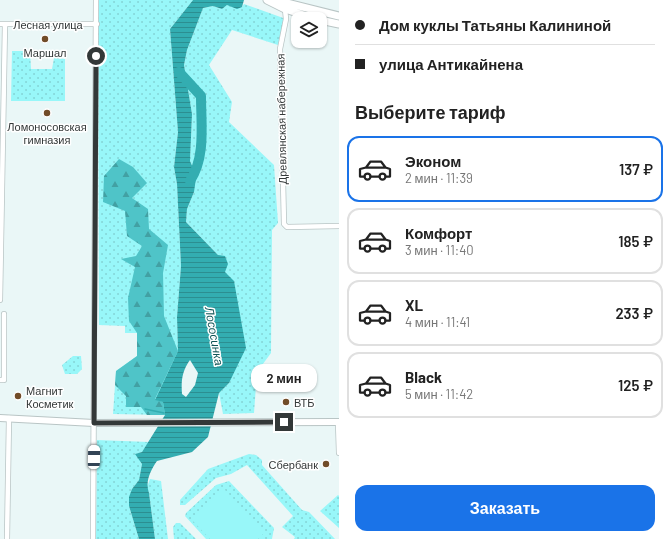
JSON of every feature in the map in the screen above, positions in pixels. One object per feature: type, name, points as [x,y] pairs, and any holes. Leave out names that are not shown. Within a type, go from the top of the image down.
[{"type":"main road","points":[[269,1],[339,16]]},
{"type":"main road","points":[[286,4],[302,12]]},
{"type":"main road","points":[[327,21],[339,24]]},
{"type":"main road","points":[[0,418],[94,423],[339,422]]},
{"type":"street","points":[[93,539],[96,0]]},
{"type":"street","name":"Древлянская набережная","points":[[286,4],[286,19],[280,49],[282,218],[287,227],[339,226]]},
{"type":"street","points":[[0,300],[2,24]]},
{"type":"street","name":"Лесная улица","points":[[2,24],[96,24]]},
{"type":"street","points":[[0,380],[4,380],[4,314]]},
{"type":"street","points":[[8,539],[9,418]]},
{"type":"street","points":[[339,422],[339,452]]},
{"type":"shaded area","points":[[98,0],[193,0],[170,29],[178,132],[174,167],[177,184],[181,266],[177,317],[178,351],[165,415],[113,414],[116,371],[137,356],[137,333],[125,333],[125,326],[99,325]]},
{"type":"shaded area","points":[[244,4],[286,19],[278,45],[232,30],[209,65],[232,102],[229,122],[274,165],[278,223],[272,230],[271,353],[257,372],[254,413],[223,414],[219,393],[229,383],[225,272],[218,255],[186,222],[187,209],[194,192],[194,170],[190,161],[192,114],[184,65],[187,50],[203,8],[213,6],[222,9],[227,5],[242,7]]},
{"type":"shaded area","points":[[12,51],[30,51],[31,69],[52,69],[54,58],[65,59],[65,101],[11,101]]},
{"type":"shaded area","points":[[73,356],[81,356],[82,369],[77,374],[65,374],[62,365]]},
{"type":"shaded area","points":[[97,440],[149,442],[142,452],[136,454],[142,464],[139,480],[132,489],[129,506],[139,539],[96,539]]},
{"type":"shaded area","points":[[249,454],[256,455],[262,460],[262,465],[302,510],[309,512],[335,539],[294,539],[295,537],[282,527],[293,516],[247,465],[231,474],[216,478],[185,505],[180,505],[180,500],[208,469]]},
{"type":"shaded area","points":[[150,479],[161,481],[168,539],[155,539],[147,487]]},
{"type":"shaded area","points":[[229,481],[274,528],[272,539],[206,539],[185,516],[186,513],[216,485]]},
{"type":"shaded area","points":[[223,488],[265,532],[258,539],[210,539],[191,519]]},
{"type":"shaded area","points":[[338,495],[339,496],[339,528],[320,511]]},
{"type":"shaded area","points":[[176,523],[180,523],[196,539],[174,539],[173,527]]},
{"type":"green space","points":[[119,159],[133,167],[147,183],[132,198],[148,209],[149,229],[168,245],[163,273],[164,316],[178,351],[155,399],[163,402],[165,415],[147,415],[141,407],[126,407],[126,396],[115,385],[116,371],[137,356],[137,333],[129,321],[128,298],[135,267],[121,259],[136,256],[142,246],[127,236],[125,211],[103,202],[104,176]]},
{"type":"water","points":[[193,0],[244,0],[242,7],[237,9],[227,5],[222,9],[213,6],[203,8],[187,50],[184,65],[192,114],[190,161],[194,170],[197,171],[194,192],[187,209],[186,222],[218,255],[225,256],[228,264],[225,272],[234,281],[246,348],[229,383],[219,393],[208,437],[192,452],[157,461],[152,469],[148,485],[155,539],[139,539],[129,506],[129,497],[132,489],[139,480],[142,464],[135,454],[142,452],[165,415],[163,402],[155,400],[178,351],[177,317],[181,266],[177,184],[174,167],[178,132],[170,29]],"holes":[[[190,360],[198,373],[195,385],[186,397],[182,394],[182,380],[185,368]]]},
{"type":"waterway","name":"Лососинка","points":[[179,72],[201,96],[201,151],[195,172],[190,181]]},
{"type":"waterway","points":[[145,409],[164,413]]},
{"type":"place","name":"Маршал","points":[[45,39]]},
{"type":"place","name":"Ломоносовская гимназия","points":[[47,113]]},
{"type":"place","name":"Магнит Косметик","points":[[18,396]]},
{"type":"place","name":"ВТБ","points":[[286,402]]},
{"type":"place","name":"Сбербанк","points":[[326,464]]},
{"type":"route","points":[[96,56],[93,314],[94,423],[284,422]]}]
